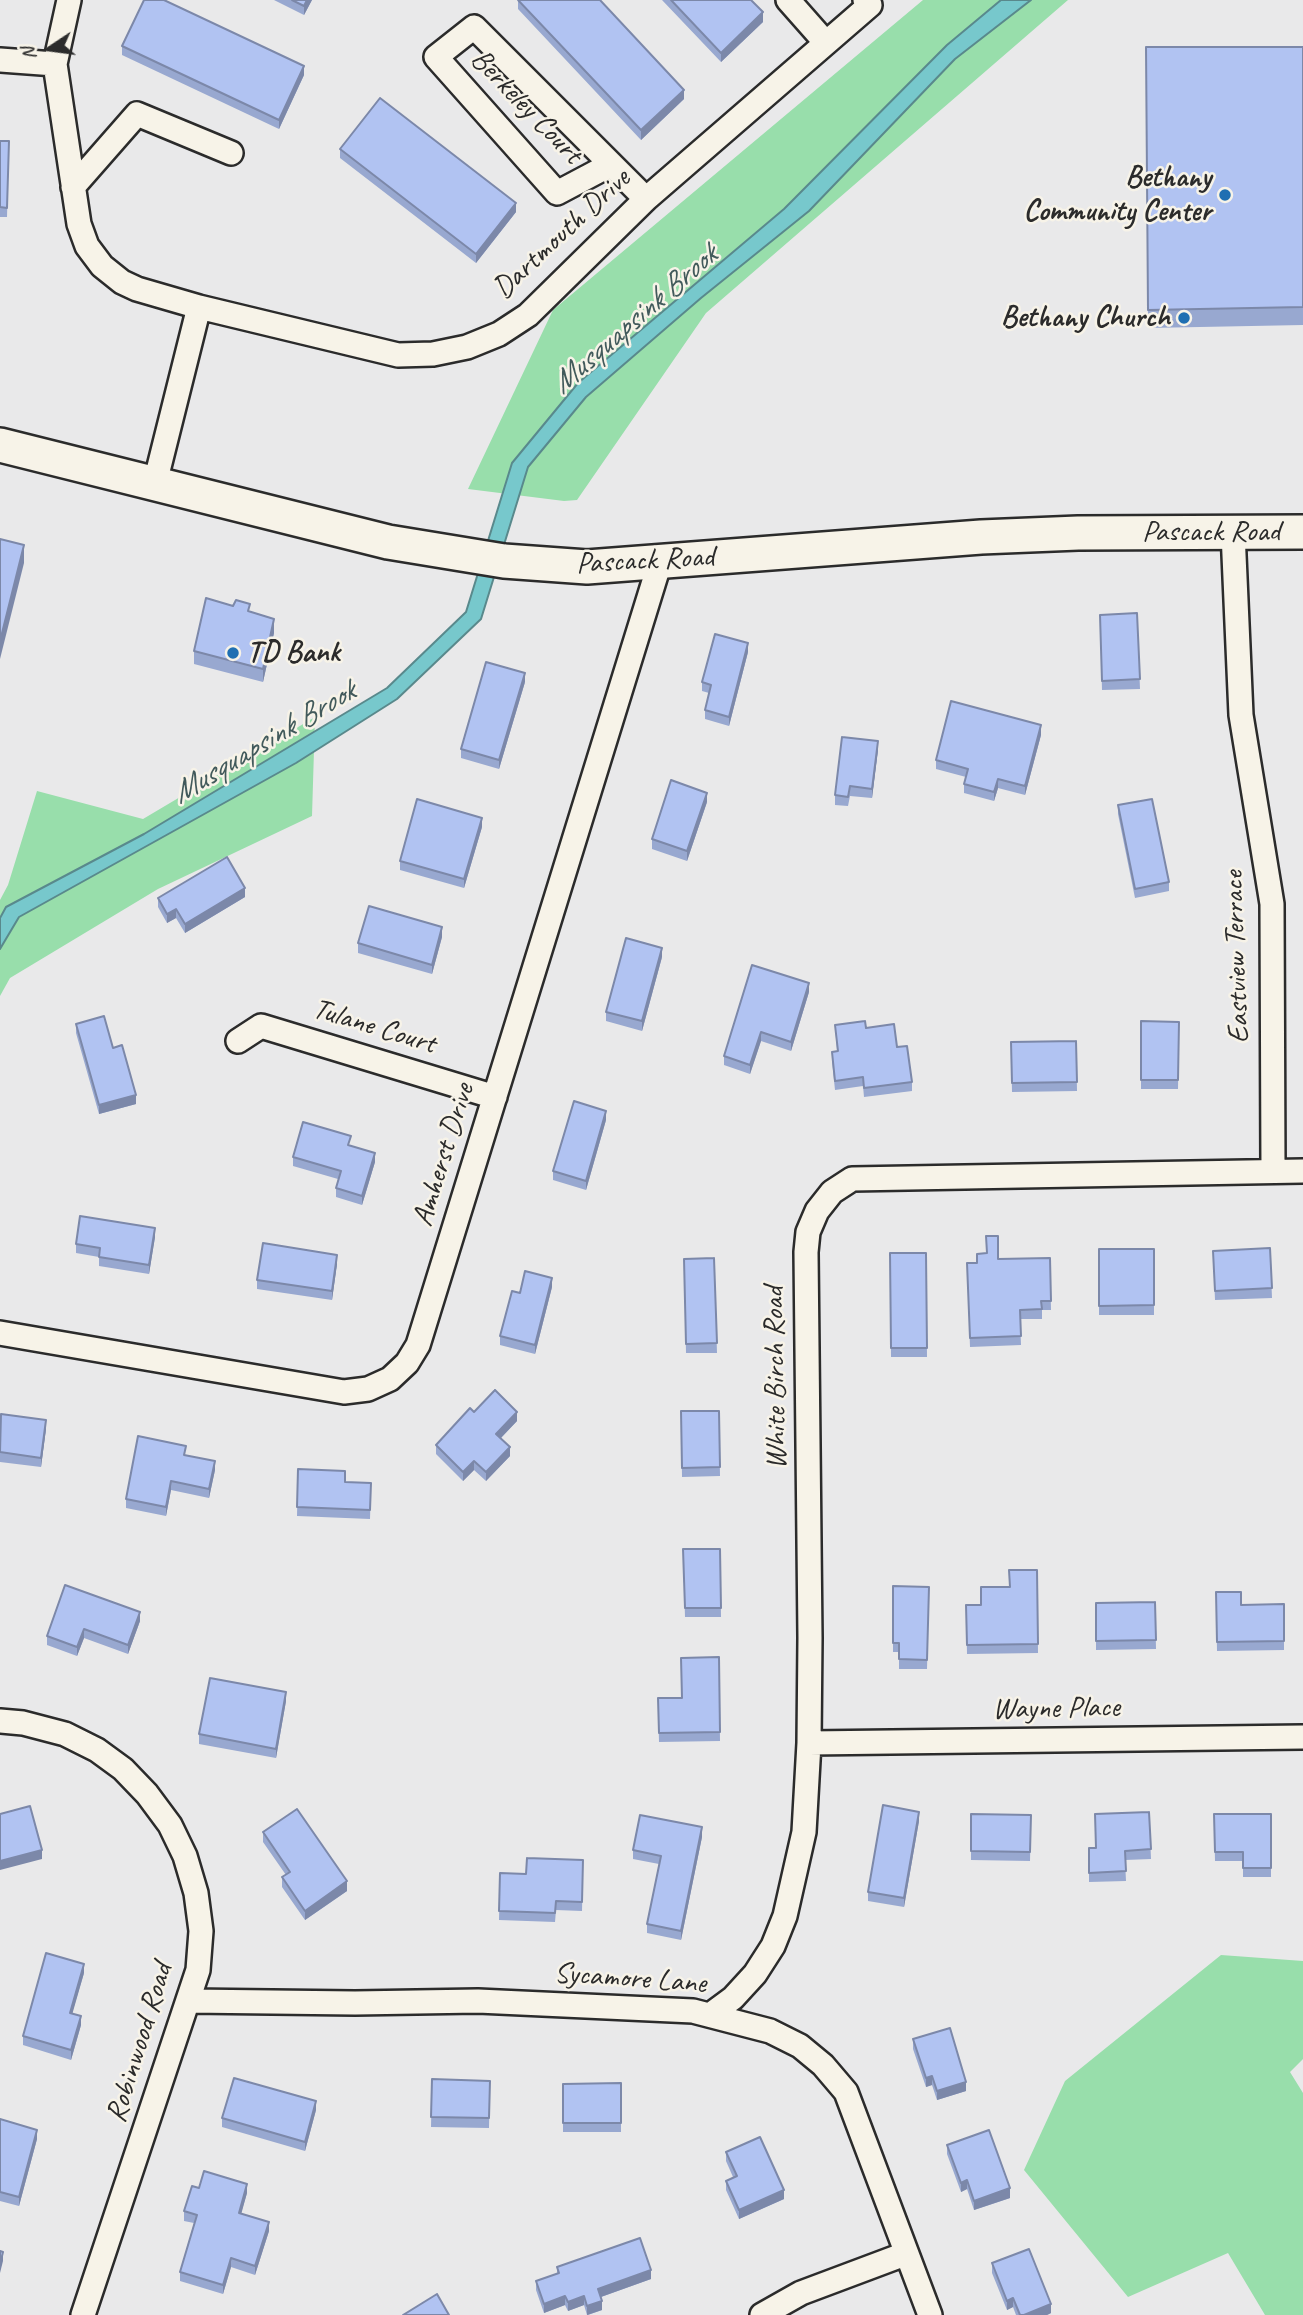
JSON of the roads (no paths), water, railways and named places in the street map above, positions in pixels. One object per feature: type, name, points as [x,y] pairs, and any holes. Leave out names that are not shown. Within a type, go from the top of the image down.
[{"type":"street","points":[[0,60],[55,64],[69,0]]},
{"type":"street","points":[[788,0],[827,43]]},
{"type":"street","name":"Dartmouth Drive","points":[[55,64],[79,223],[88,246],[102,266],[122,282],[199,307],[398,355],[433,354],[467,347],[499,334],[528,315],[646,199],[827,43],[868,3]]},
{"type":"street","name":"Berkeley Court","points":[[608,166],[557,194],[436,57],[474,27],[646,199]]},
{"type":"street","points":[[73,187],[137,114],[230,153]]},
{"type":"street","points":[[155,484],[199,307]]},
{"type":"street","name":"Pascack Road","points":[[0,445],[339,531],[462,555],[587,568],[937,539],[1078,533],[1303,532]]},
{"type":"street","name":"Eastview Terrace","points":[[1233,532],[1241,715],[1272,904],[1273,1171]]},
{"type":"street","name":"Amherst Drive","points":[[0,1333],[344,1392],[369,1389],[390,1378],[407,1363],[418,1345],[660,562]]},
{"type":"street","name":"Tulane Court","points":[[238,1041],[261,1026],[495,1097]]},
{"type":"street","name":"White Birch Road","points":[[710,2015],[733,1998],[755,1974],[773,1946],[785,1916],[804,1832],[809,1743],[810,1638],[806,1252],[808,1232],[817,1211],[832,1192],[852,1179],[1303,1171]]},
{"type":"street","name":"Robinwood Road","points":[[0,1721],[23,1723],[65,1734],[97,1750],[123,1769],[170,1825],[185,1856],[196,1893],[199,1919],[198,1970],[83,2315]]},
{"type":"street","name":"Wayne Place","points":[[809,1743],[1303,1737]]},
{"type":"street","name":"Sycamore Lane","points":[[189,2001],[478,2001],[693,2011],[770,2031],[800,2046],[823,2065],[846,2092],[930,2315]]},
{"type":"street","points":[[762,2315],[801,2293],[905,2254]]},
{"type":"water","points":[[1001,0],[1031,0],[955,59],[809,211],[701,298],[586,397],[528,467],[481,619],[397,699],[296,763],[19,917],[0,949],[0,918],[6,907],[144,834],[387,688],[466,612],[512,463],[578,383],[784,209],[947,45]]},
{"type":"place","name":"Bethany Community Center","points":[[1225,195]]},
{"type":"place","name":"Bethany Church","points":[[1184,318]]},
{"type":"place","name":"TD Bank","points":[[233,653]]},
{"type":"water label","name":"Musquapsink Brook","points":[[635,320]]},
{"type":"water label","name":"Musquapsink Brook","points":[[264,743]]}]
